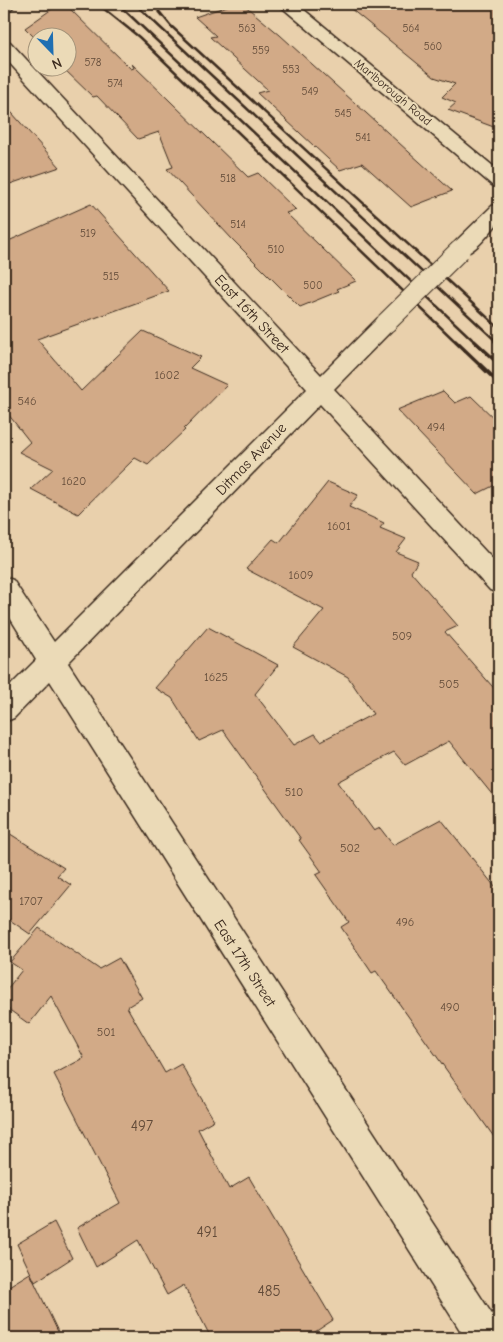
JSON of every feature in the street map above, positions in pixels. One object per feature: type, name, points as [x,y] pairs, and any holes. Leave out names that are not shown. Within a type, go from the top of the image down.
[{"type":"street","name":"Marlborough Road","points":[[288,4],[499,181]]},
{"type":"street","name":"East 16th Street","points":[[4,46],[499,583]]},
{"type":"street","name":"Ditmas Avenue","points":[[4,710],[320,388],[499,210]]},
{"type":"street","name":"East 17th Street","points":[[4,587],[486,1338]]},
{"type":"building","points":[[59,4],[65,4],[131,69],[134,68],[132,64],[248,177],[258,173],[296,210],[286,213],[356,281],[337,289],[339,291],[300,307],[232,239],[167,169],[173,167],[159,132],[138,139],[97,96],[93,97],[73,78],[78,78],[78,28],[28,28],[28,31],[25,28]]},
{"type":"building","points":[[233,4],[243,4],[280,35],[452,191],[411,207],[362,163],[340,170],[257,93],[268,90],[210,37],[216,36],[195,17]]},
{"type":"building","points":[[345,4],[499,4],[499,129],[448,110],[456,103],[442,97],[455,84],[434,77]]},
{"type":"building","points":[[4,104],[60,167],[4,186]]},
{"type":"building","points":[[91,204],[169,291],[37,339],[81,391],[143,331],[201,357],[190,368],[227,385],[185,430],[148,465],[135,458],[78,514],[31,489],[53,469],[19,452],[30,442],[4,409],[4,243]]},
{"type":"building","points":[[443,391],[455,403],[471,396],[499,423],[499,483],[477,494],[397,410]]},
{"type":"building","points":[[328,482],[358,495],[349,507],[384,523],[380,528],[406,539],[396,552],[418,561],[411,572],[458,626],[445,632],[499,694],[499,803],[449,741],[405,765],[394,752],[338,782],[374,831],[380,828],[393,845],[441,819],[499,892],[499,1144],[376,971],[372,973],[341,927],[349,922],[316,875],[322,872],[299,840],[301,839],[223,730],[199,741],[172,698],[155,688],[208,627],[278,665],[255,694],[294,745],[315,734],[321,741],[373,714],[348,677],[293,647],[324,610],[246,569],[273,539],[279,543]]},
{"type":"building","points":[[4,830],[64,868],[57,876],[71,885],[30,934],[4,916]]},
{"type":"building","points":[[39,928],[99,969],[119,958],[142,998],[127,1007],[165,1073],[181,1064],[214,1120],[198,1129],[229,1189],[249,1177],[333,1320],[306,1338],[211,1338],[184,1285],[167,1295],[138,1240],[96,1267],[77,1228],[120,1203],[54,1074],[84,1058],[51,996],[29,1024],[4,1006],[4,993],[22,970],[10,962]]},
{"type":"building","points":[[54,1222],[72,1258],[35,1282],[17,1244]]},
{"type":"building","points":[[30,1273],[61,1338],[4,1338],[4,1289]]},
{"type":"railway","points":[[98,4],[139,37],[456,342]]},
{"type":"railway","points":[[118,4],[475,342]]},
{"type":"railway","points":[[135,4],[497,342]]},
{"type":"railway","points":[[153,4],[171,26],[499,328]]},
{"type":"railway","points":[[455,341],[499,383]]},
{"type":"railway","points":[[474,341],[499,364]]},
{"type":"railway","points":[[495,341],[499,344]]}]
